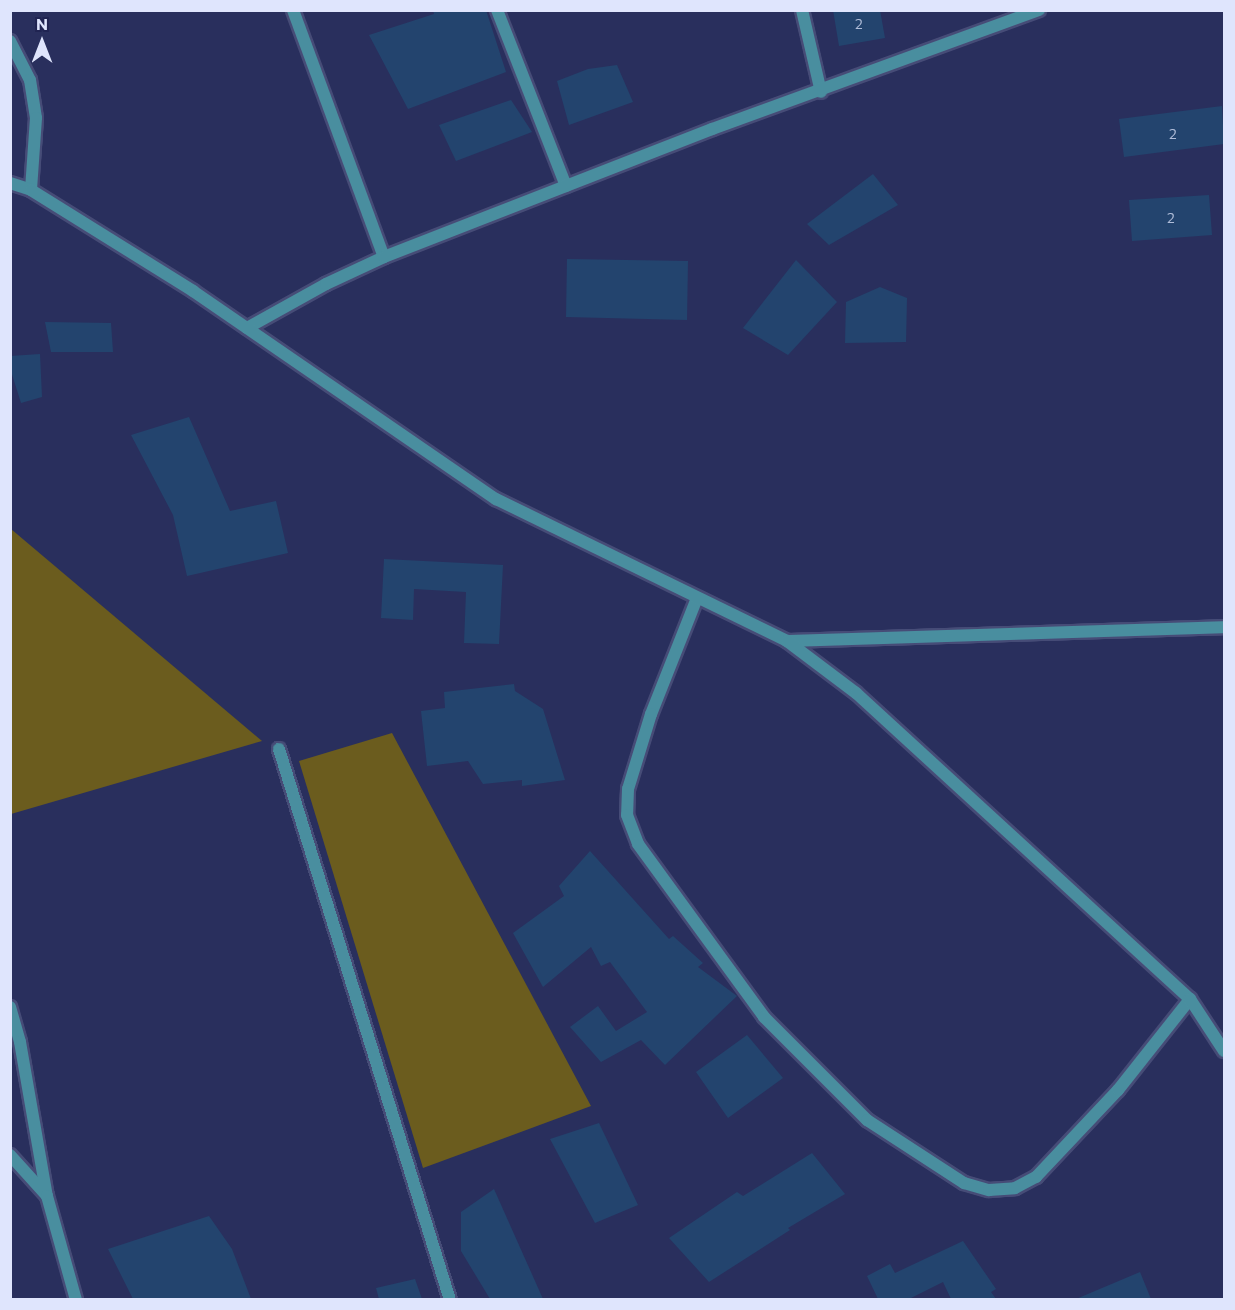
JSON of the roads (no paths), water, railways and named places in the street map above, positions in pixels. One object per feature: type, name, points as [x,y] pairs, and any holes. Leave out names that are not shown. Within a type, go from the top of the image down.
[{"type":"street","points":[[293,10],[384,257]]},
{"type":"street","points":[[497,10],[566,186]]},
{"type":"street","points":[[802,10],[821,92]]},
{"type":"street","points":[[247,328],[326,284],[384,257],[712,129],[821,92],[1040,10]]},
{"type":"street","points":[[10,41],[30,80],[36,118],[31,189]]},
{"type":"street","points":[[10,183],[31,189],[247,328],[496,499],[788,640],[856,693],[1190,999],[1224,1051]]},
{"type":"street","points":[[697,598],[651,714],[628,789],[627,815],[638,844],[764,1017],[867,1120],[964,1183],[989,1190],[1015,1188],[1036,1177],[1118,1090],[1190,999]]},
{"type":"street","points":[[788,640],[1224,627]]},
{"type":"street","points":[[279,749],[450,1299]]},
{"type":"street","points":[[10,1007],[20,1042],[47,1196],[76,1299]]},
{"type":"street","points":[[10,1155],[47,1196]]}]
